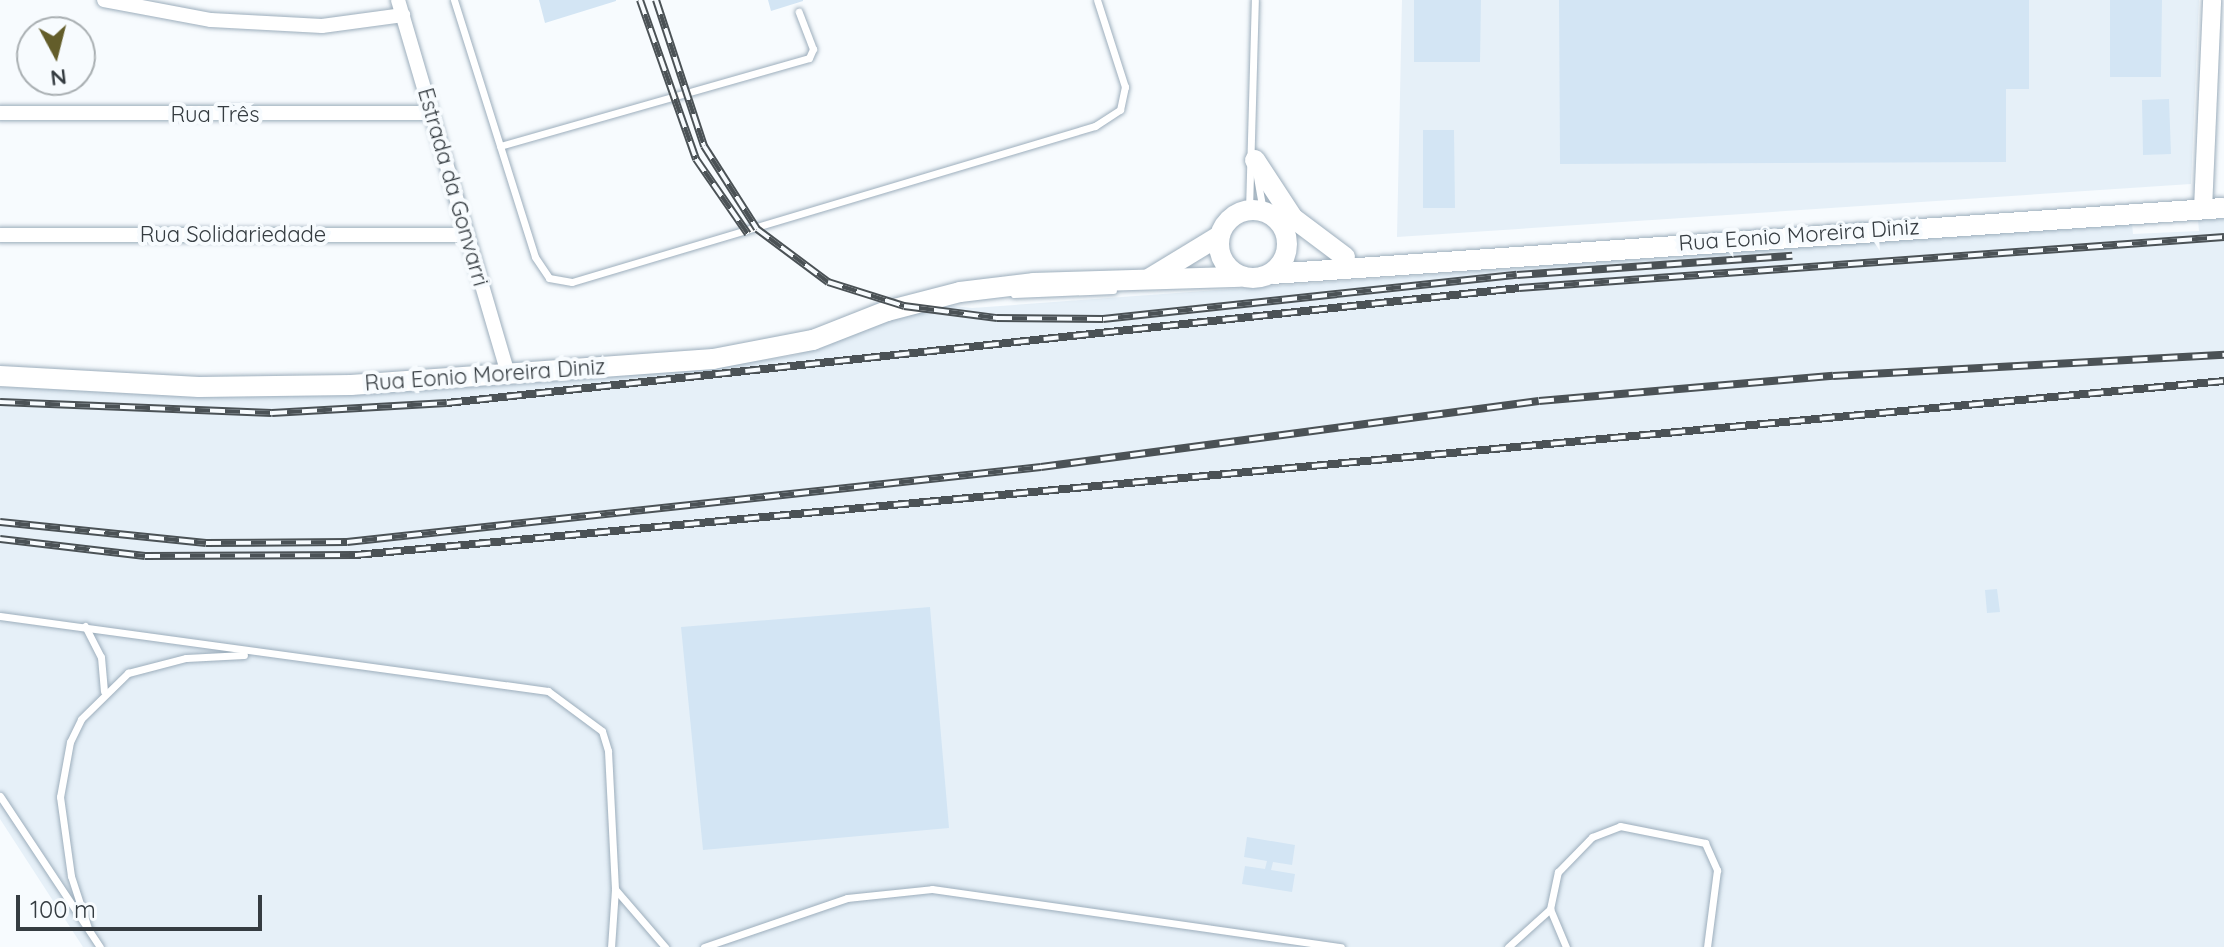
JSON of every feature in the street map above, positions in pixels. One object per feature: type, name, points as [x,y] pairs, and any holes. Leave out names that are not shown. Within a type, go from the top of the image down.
[{"type":"main road","points":[[1255,160],[1293,218],[1345,257]]},
{"type":"main road","name":"Rua Eonio Moreira Diniz","points":[[0,376],[199,387],[508,373],[771,351],[960,292],[1150,278],[1256,277],[1374,263],[2224,208]]},
{"type":"main road","points":[[1256,210],[1284,229],[1284,261],[1256,277],[1219,253],[1219,236],[1225,223],[1256,210]]},
{"type":"main road","name":"Rua Eonio Moreira Diniz","points":[[1284,229],[1318,254],[1374,263]]},
{"type":"main road","name":"Rua Eonio Moreira Diniz","points":[[1150,278],[1219,236]]},
{"type":"street","points":[[104,0],[211,20],[322,26],[403,15]]},
{"type":"street","name":"Estrada da Gonvarri","points":[[398,0],[508,373]]},
{"type":"street","points":[[2203,209],[2212,0]]},
{"type":"street","name":"Rua Três","points":[[0,113],[431,113]]},
{"type":"street","name":"Rua Solidariedade","points":[[0,235],[466,235]]},
{"type":"lane","points":[[454,0],[535,257],[549,278],[591,279],[1095,126],[1120,110],[1125,87],[1097,0]]},
{"type":"lane","points":[[1255,0],[1251,127],[1256,210]]},
{"type":"lane","points":[[500,146],[809,58],[813,49],[799,12]]},
{"type":"lane","points":[[1251,127],[1256,210]]},
{"type":"lane","name":"Rua Eonio Moreira Diniz","points":[[960,292],[1032,295],[1256,277]]},
{"type":"lane","points":[[0,616],[85,626],[258,654],[548,691],[582,712],[602,731],[608,751],[615,889],[611,947]]},
{"type":"lane","points":[[85,626],[101,657],[104,691]]},
{"type":"lane","points":[[88,928],[71,876],[62,774],[81,719],[104,691],[155,664],[258,654]]},
{"type":"lane","points":[[0,796],[100,947]]},
{"type":"lane","points":[[1566,947],[1550,909],[1558,872],[1592,837],[1620,826],[1705,843],[1717,870],[1707,947]]},
{"type":"lane","points":[[615,889],[665,947]]},
{"type":"lane","points":[[704,947],[847,898],[932,889],[1341,947]]},
{"type":"lane","points":[[1508,947],[1550,909]]},
{"type":"shaded area","points":[[1402,0],[2199,0],[2191,184],[1397,237]]},
{"type":"shaded area","points":[[2224,218],[2224,947],[83,947],[0,819],[0,387],[198,394],[349,392],[760,361],[796,355],[932,304],[972,308],[2132,223],[2133,234],[2199,231],[2198,220]]},
{"type":"building","points":[[539,0],[616,0],[616,1],[545,23]]},
{"type":"building","points":[[768,0],[803,0],[803,1],[771,11]]},
{"type":"building","points":[[1414,0],[1481,0],[1480,62],[1414,62]]},
{"type":"building","points":[[1559,0],[2029,0],[2029,89],[2006,89],[2006,162],[1560,164]]},
{"type":"building","points":[[2110,0],[2162,0],[2161,77],[2110,77]]},
{"type":"building","points":[[2169,99],[2171,154],[2143,155],[2142,100]]},
{"type":"building","points":[[1423,130],[1454,130],[1455,208],[1423,208]]},
{"type":"building","points":[[1997,589],[2000,612],[1987,613],[1985,590]]},
{"type":"building","points":[[930,607],[949,828],[703,850],[681,627]]},
{"type":"building","points":[[1247,837],[1295,845],[1292,865],[1273,862],[1271,870],[1295,874],[1292,892],[1242,884],[1245,866],[1265,869],[1267,861],[1244,857]]},
{"type":"railway","points":[[640,0],[696,159],[748,234]]},
{"type":"railway","points":[[656,0],[704,146],[757,229],[828,282],[904,306],[997,318],[1103,319],[1517,275],[1792,256]]},
{"type":"railway","points":[[0,402],[272,413],[447,403],[1519,288],[2224,237]]},
{"type":"railway","points":[[0,522],[206,543],[347,542],[1041,467],[1539,401],[1833,376],[2224,355]]},
{"type":"railway","points":[[0,539],[145,556],[356,555],[2224,381]]}]
